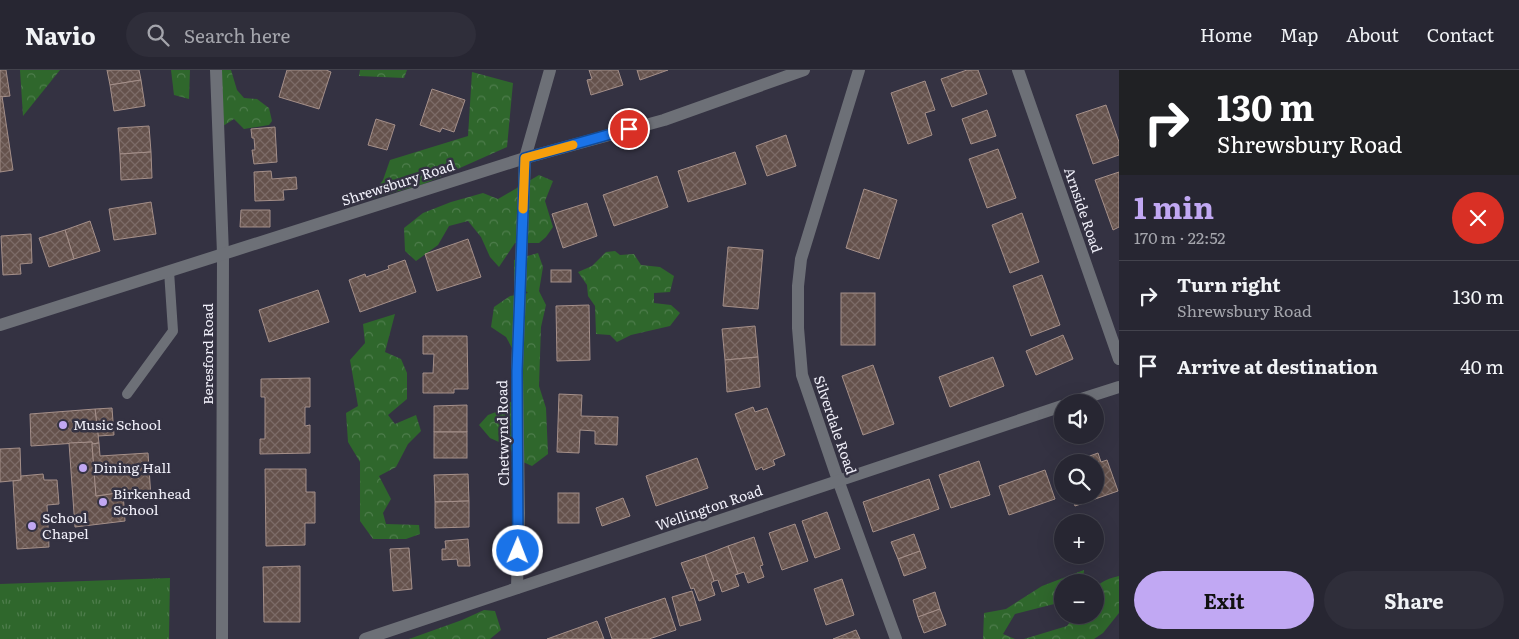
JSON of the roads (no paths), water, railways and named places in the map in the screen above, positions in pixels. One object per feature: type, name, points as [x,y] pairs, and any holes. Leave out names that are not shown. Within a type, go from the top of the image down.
[{"type":"street","name":"Beresford Road","points":[[216,70],[223,254],[222,639]]},
{"type":"street","name":"Chetwynd Road","points":[[517,588],[519,514],[517,371],[525,158],[550,70]]},
{"type":"street","name":"Shrewsbury Road","points":[[0,325],[525,158],[664,120],[804,70]]},
{"type":"street","name":"Silverdale Road","points":[[859,70],[801,259],[798,286],[798,328],[802,375],[896,639]]},
{"type":"street","name":"Arnside Road","points":[[1018,70],[1119,359]]},
{"type":"street","points":[[1097,394],[1119,387]]},
{"type":"street","name":"Wellington Road","points":[[366,639],[1054,409]]},
{"type":"lane","points":[[127,394],[173,330],[169,271]]},
{"type":"place","name":"Music School","points":[[63,425]]},
{"type":"place","name":"Dining Hall","points":[[83,468]]},
{"type":"place","name":"Birkenhead School","points":[[103,502]]},
{"type":"place","name":"School Chapel","points":[[32,526]]}]
